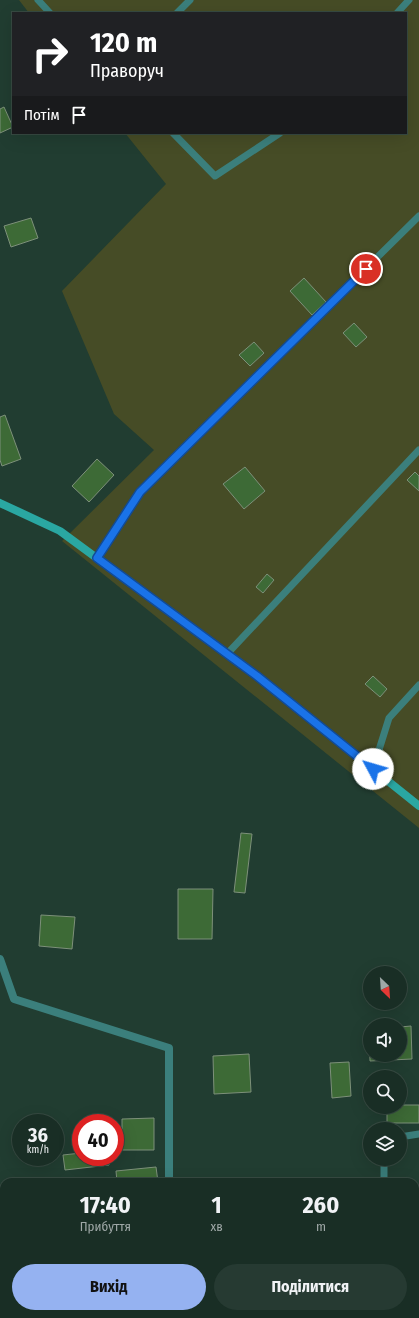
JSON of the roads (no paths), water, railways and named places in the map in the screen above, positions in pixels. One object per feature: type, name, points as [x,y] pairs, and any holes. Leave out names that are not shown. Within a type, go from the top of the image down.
[{"type":"street","points":[[0,502],[60,531],[257,676],[419,806]]},
{"type":"street","points":[[0,959],[14,999],[169,1048],[169,1178]]},
{"type":"lane","points":[[38,0],[49,12]]},
{"type":"lane","points":[[178,12],[190,0]]},
{"type":"lane","points":[[398,12],[409,0]]},
{"type":"lane","points":[[174,134],[215,176],[278,134]]},
{"type":"lane","points":[[97,558],[140,492],[419,216]]},
{"type":"lane","points":[[227,654],[419,450]]},
{"type":"lane","points":[[373,769],[388,718],[419,685]]},
{"type":"lane","points":[[407,1136],[419,1134]]},
{"type":"lane","points":[[384,1166],[384,1178]]}]
